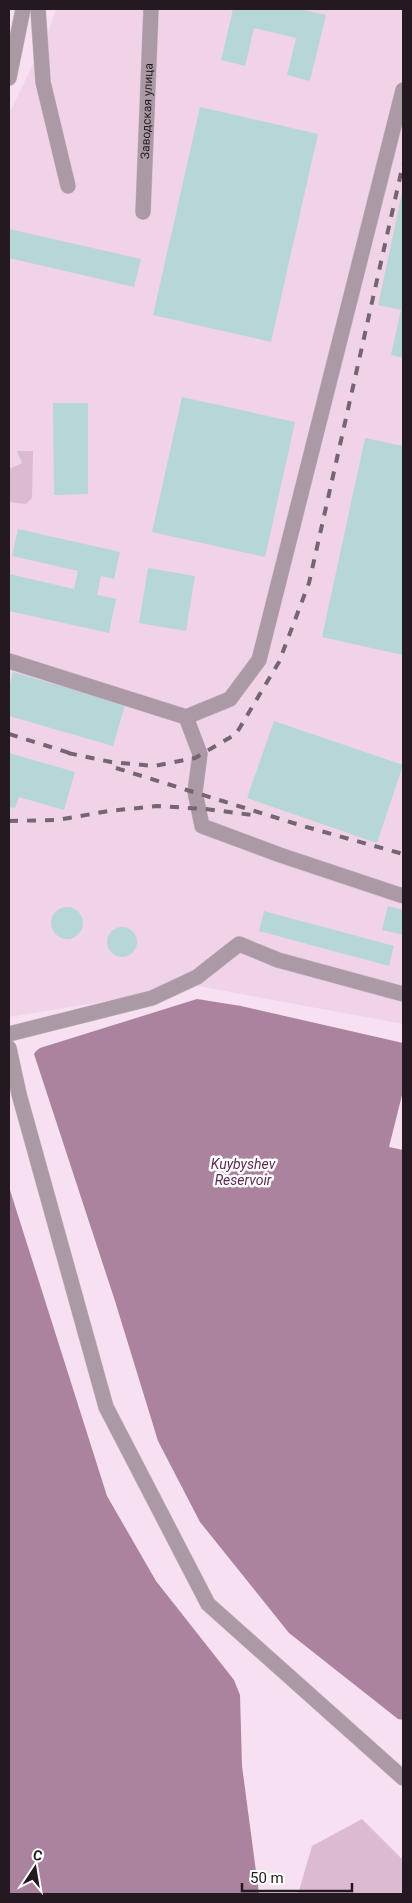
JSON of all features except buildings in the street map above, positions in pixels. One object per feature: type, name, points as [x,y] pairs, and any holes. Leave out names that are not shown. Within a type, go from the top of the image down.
[{"type":"street","points":[[9,78],[23,9]]},
{"type":"street","points":[[38,9],[43,82],[68,186]]},
{"type":"street","name":"Заводская улица","points":[[144,212],[151,9]]},
{"type":"street","points":[[9,660],[186,717],[230,699],[259,660],[402,99]]},
{"type":"street","points":[[186,717],[200,754],[195,792],[202,826],[280,855],[403,896]]},
{"type":"street","points":[[9,1034],[152,998],[197,976],[239,944],[278,960],[403,994]]},
{"type":"street","points":[[9,1048],[19,1094],[106,1407],[208,1604],[403,1778]]},
{"type":"shaded area","points":[[56,9],[403,9],[403,1024],[198,986],[9,1017],[9,114],[48,33]]},
{"type":"shaded area","points":[[17,451],[33,451],[32,498],[26,504],[9,502],[9,469],[22,463]]},
{"type":"shaded area","points":[[362,1819],[403,1860],[403,1894],[298,1894],[312,1846]]},
{"type":"water","name":"Kuybyshev Reservoir","points":[[197,999],[241,1006],[403,1043],[403,1720],[398,1719],[289,1633],[200,1522],[158,1441],[115,1301],[34,1054],[40,1048]]},
{"type":"water","points":[[9,1187],[107,1496],[156,1581],[234,1680],[240,1695],[242,1766],[259,1894],[9,1894]]},
{"type":"pier","points":[[403,1091],[403,1150],[389,1147]]},
{"type":"railway","points":[[68,753],[111,762],[154,766],[195,758],[236,734],[279,662],[309,583],[403,164]]},
{"type":"railway","points":[[9,734],[73,754]]},
{"type":"railway","points":[[116,768],[303,826],[403,854]]},
{"type":"railway","points":[[9,821],[57,820],[109,811],[157,806],[206,809],[252,815]]}]
